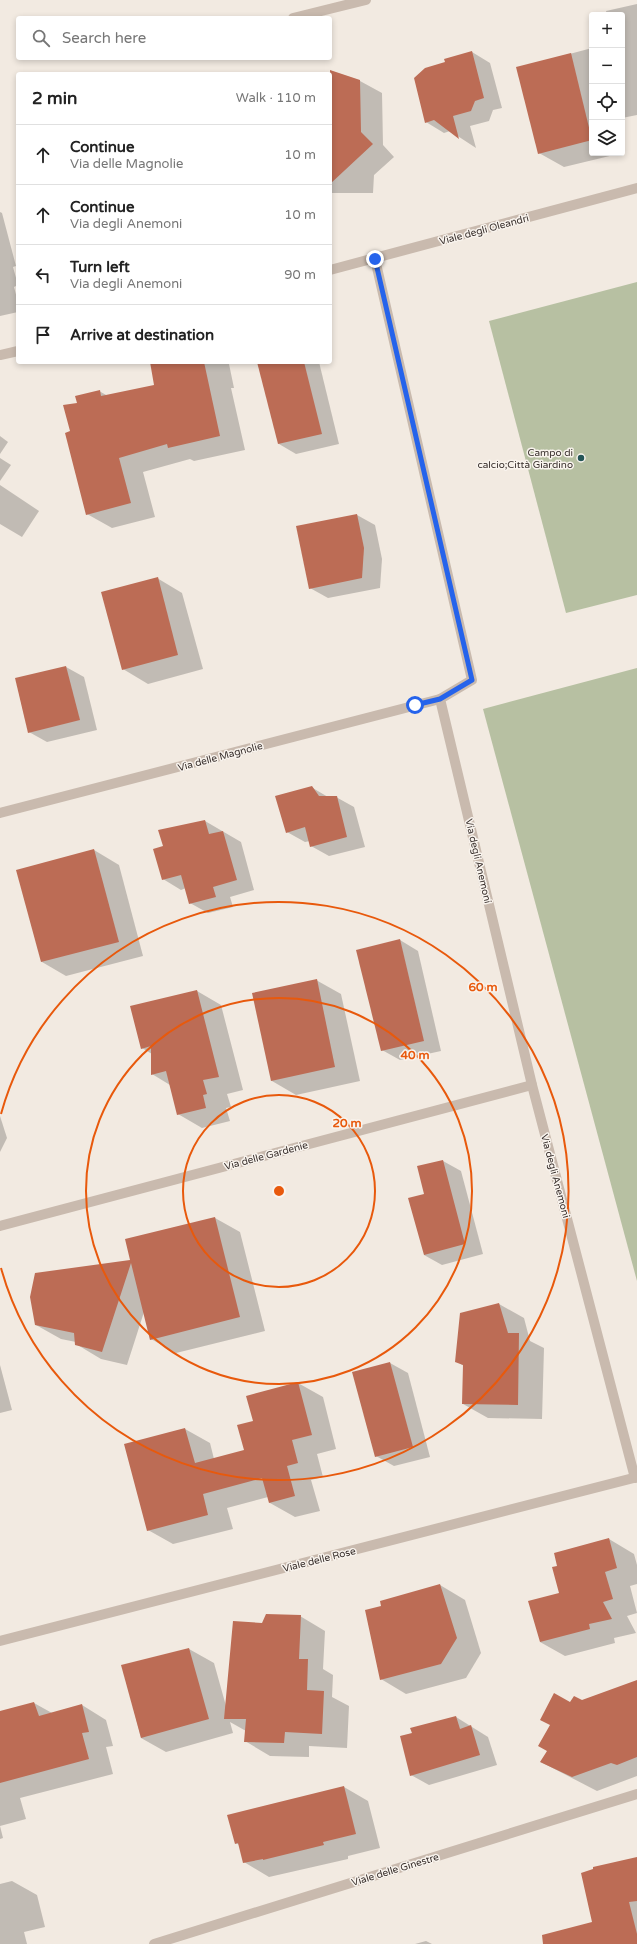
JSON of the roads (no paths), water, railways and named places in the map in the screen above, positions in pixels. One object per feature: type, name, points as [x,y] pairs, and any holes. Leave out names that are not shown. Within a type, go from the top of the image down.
[{"type":"street","points":[[301,16],[366,0]]},
{"type":"street","name":"Viale degli Oleandri","points":[[332,270],[637,188]]},
{"type":"street","points":[[375,259],[472,680],[440,699]]},
{"type":"street","points":[[0,355],[16,351]]},
{"type":"street","name":"Via delle Magnolie","points":[[0,813],[440,699]]},
{"type":"street","name":"Via degli Anemoni","points":[[440,699],[532,1084],[636,1477]]},
{"type":"street","name":"Via delle Gardenie","points":[[0,1226],[532,1084]]},
{"type":"street","name":"Viale delle Rose","points":[[0,1641],[636,1477]]},
{"type":"street","name":"Viale delle Ginestre","points":[[154,1944],[637,1794]]},
{"type":"place","name":"Campo di calcio;Città Giardino","points":[[581,458]]}]
